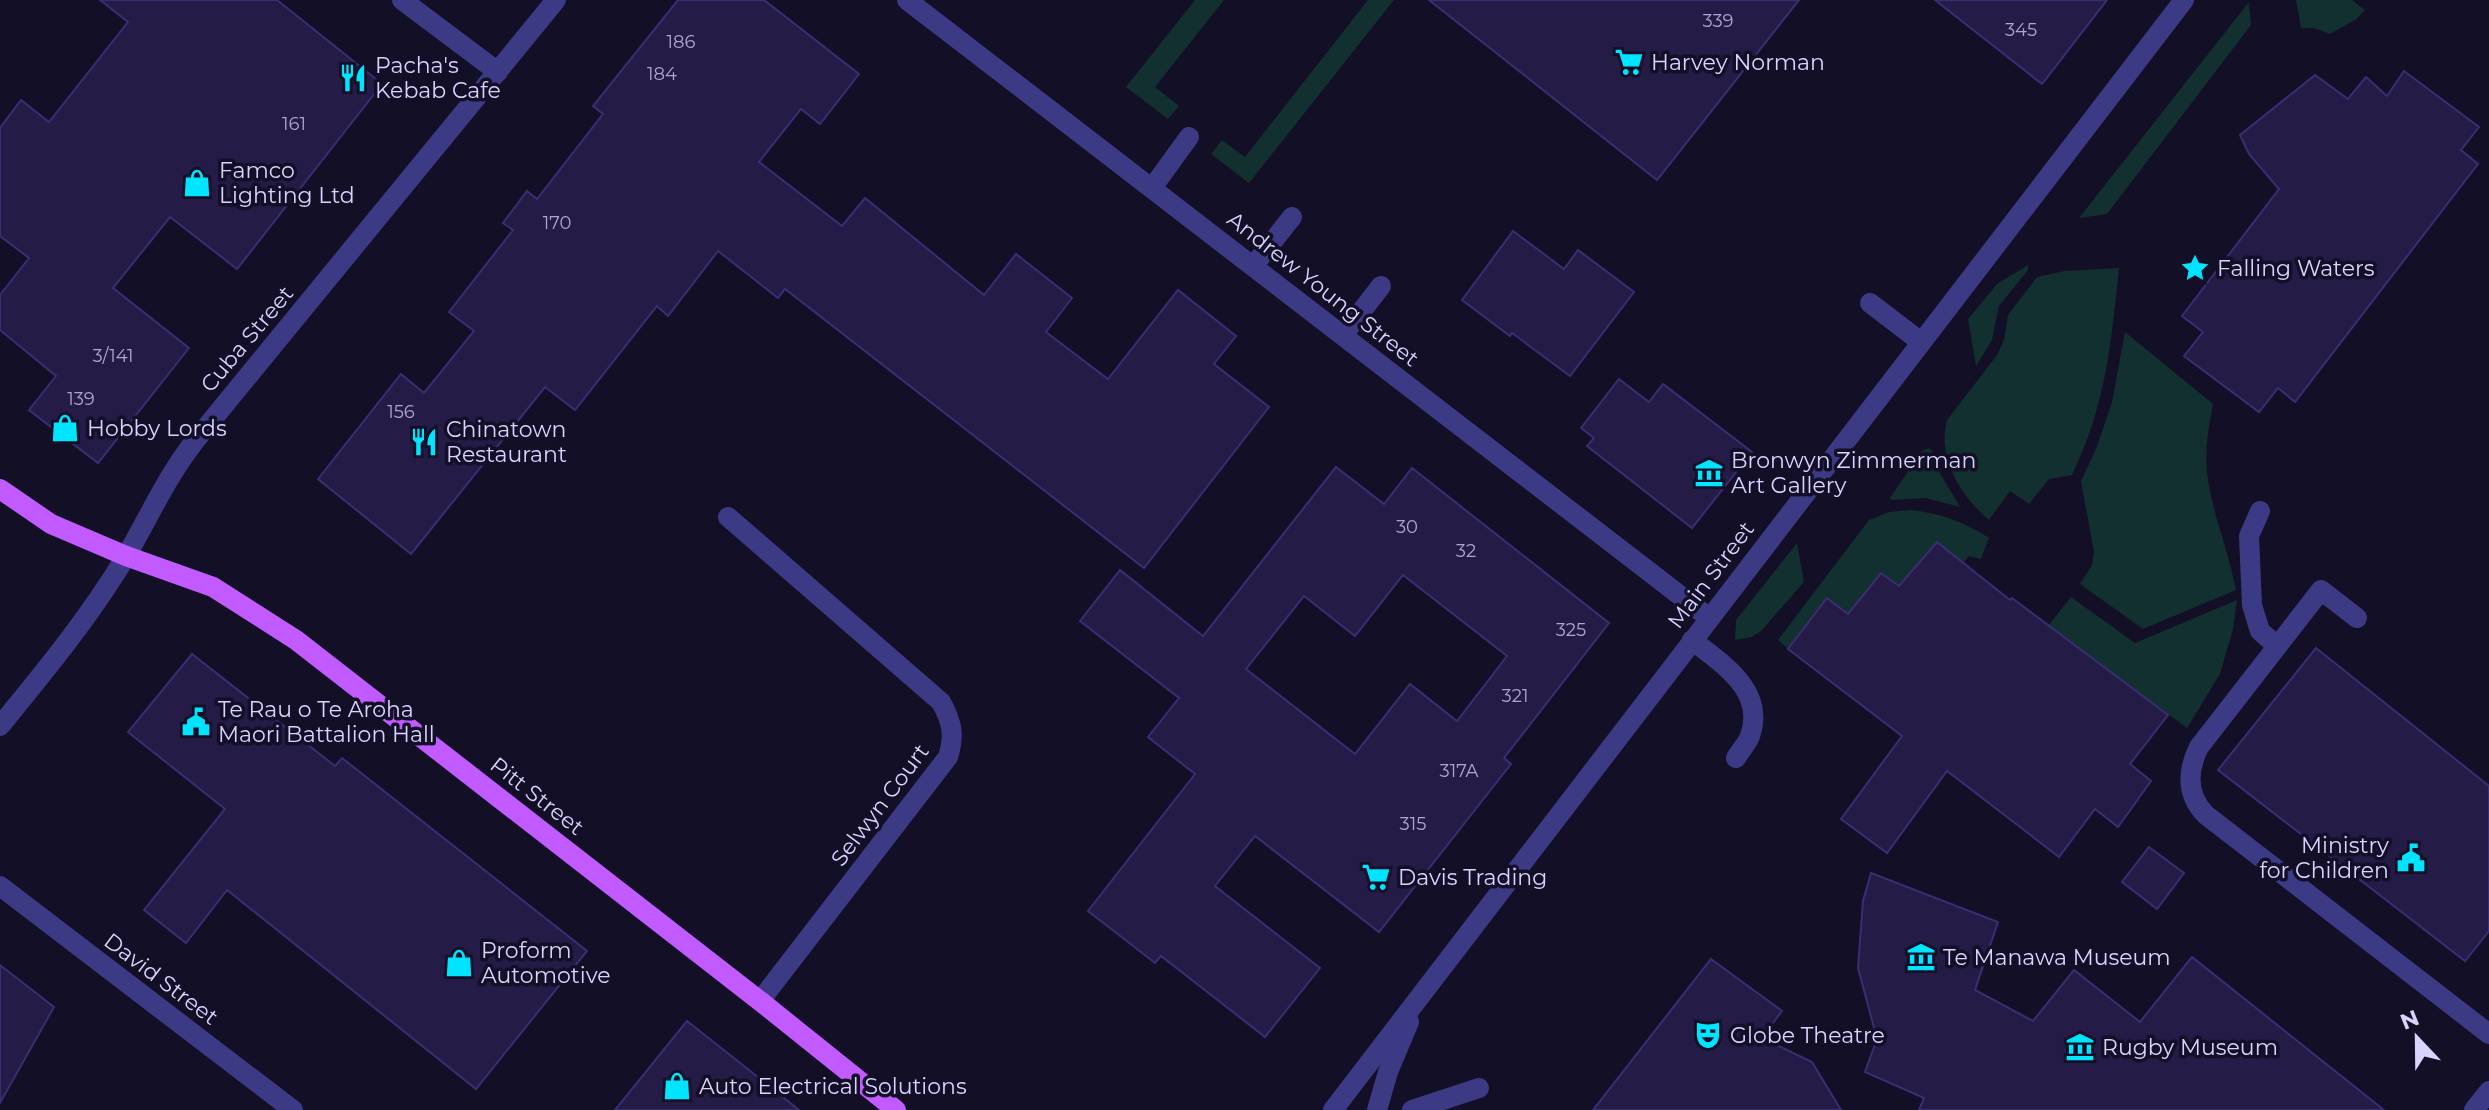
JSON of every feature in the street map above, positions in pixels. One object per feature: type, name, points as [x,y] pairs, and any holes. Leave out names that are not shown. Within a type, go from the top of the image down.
[{"type":"main road","name":"Pitt Street","points":[[0,489],[51,524],[126,556],[213,587],[296,640],[896,1110]]},
{"type":"street","points":[[402,0],[498,72]]},
{"type":"street","name":"Cuba Street","points":[[0,726],[79,630],[126,556],[170,473],[556,0]]},
{"type":"street","name":"Andrew Young Street","points":[[907,0],[1708,617]]},
{"type":"street","name":"Main Street","points":[[1333,1110],[2184,0]]},
{"type":"street","points":[[1152,188],[1189,137]]},
{"type":"street","points":[[1254,265],[1292,217]]},
{"type":"street","points":[[1343,335],[1381,286]]},
{"type":"street","points":[[1870,303],[1921,342]]},
{"type":"street","points":[[2260,511],[2249,536],[2252,605],[2260,631],[2277,646]]},
{"type":"street","name":"Selwyn Court","points":[[728,517],[941,702],[951,721],[954,740],[948,757],[760,1001]]},
{"type":"street","points":[[2357,618],[2321,590],[2193,759],[2190,783],[2196,803],[2218,824],[2489,1034]]},
{"type":"street","points":[[1692,640],[1733,672],[1748,691],[1753,713],[1749,737],[1736,758]]},
{"type":"street","name":"David Street","points":[[0,886],[293,1110]]},
{"type":"street","name":"Main Street","points":[[1377,1110],[1388,1072],[1424,988]]},
{"type":"street","points":[[1412,1110],[1479,1088]]},
{"type":"street","points":[[2474,1110],[2489,1091]]},
{"type":"green space","points":[[1195,0],[1224,0],[1155,87],[1179,106],[1168,119],[1126,87]]},
{"type":"green space","points":[[1368,0],[1394,0],[1249,183],[1211,154],[1222,140],[1245,157]]},
{"type":"green space","points":[[2296,0],[2352,0],[2365,10],[2355,20],[2330,34],[2314,28],[2301,28]]},
{"type":"green space","points":[[2249,2],[2251,25],[2107,214],[2079,218]]},
{"type":"green space","points":[[2028,265],[2028,270],[1999,306],[1992,340],[1976,366],[1968,319],[1997,284]]},
{"type":"green space","points":[[2119,268],[2110,349],[2100,399],[2072,475],[2049,479],[2029,504],[2010,491],[1989,520],[1969,500],[1954,475],[1945,448],[1947,420],[1997,355],[2004,340],[2008,315],[2037,277],[2064,271]]},
{"type":"green space","points":[[2125,332],[2213,404],[2207,442],[2208,480],[2236,590],[2143,629],[2080,584],[2092,565],[2094,552],[2081,481],[2112,402]]},
{"type":"green space","points":[[1929,448],[1933,452],[1934,463],[1960,507],[1926,498],[1890,498],[1922,451]]},
{"type":"green space","points":[[1911,510],[1952,519],[1989,538],[1981,559],[1969,556],[1964,562],[1936,542],[1899,586],[1880,573],[1848,614],[1827,598],[1788,649],[1778,640],[1869,520],[1889,512]]},
{"type":"green space","points":[[1797,543],[1804,582],[1761,631],[1752,637],[1735,640],[1736,620]]},
{"type":"green space","points":[[2071,597],[2135,643],[2237,600],[2233,629],[2220,674],[2187,728],[2048,626]]},
{"type":"building","points":[[100,0],[277,0],[382,84],[237,269],[170,217],[113,288],[189,348],[98,463],[29,410],[56,376],[0,330],[0,295],[29,258],[0,236],[0,128],[21,100],[49,122],[128,22]]},
{"type":"building","points":[[678,0],[764,0],[859,74],[820,124],[801,109],[759,162],[842,226],[865,198],[984,295],[1016,254],[1072,298],[1046,332],[1108,379],[1178,290],[1236,336],[1214,364],[1269,407],[1144,568],[785,289],[778,298],[718,251],[668,316],[657,306],[575,410],[545,387],[411,554],[318,479],[401,374],[424,393],[474,331],[449,312],[513,230],[503,223],[527,191],[537,199],[603,114],[593,106]]},
{"type":"building","name":"Harvey Norman","points":[[1429,0],[1799,0],[1657,180]]},
{"type":"building","points":[[1935,0],[2107,0],[2042,84]]},
{"type":"building","points":[[2404,71],[2479,127],[2461,150],[2478,164],[2295,402],[2278,388],[2259,412],[2184,356],[2203,332],[2182,316],[2279,189],[2249,154],[2240,135],[2315,75],[2348,99],[2366,77],[2387,96]]},
{"type":"building","points":[[1513,231],[1564,269],[1578,250],[1634,292],[1570,376],[1462,300]]},
{"type":"building","points":[[1619,379],[1649,402],[1663,384],[1752,452],[1692,528],[1587,446],[1594,438],[1581,428]]},
{"type":"building","points":[[1336,467],[1384,504],[1412,468],[1609,623],[1504,758],[1511,764],[1379,932],[1255,836],[1215,886],[1320,968],[1265,1037],[1161,956],[1155,963],[1088,911],[1195,774],[1148,737],[1179,698],[1080,621],[1120,570],[1203,636]],"holes":[[[1403,575],[1507,656],[1457,721],[1410,684],[1355,754],[1246,669],[1304,596],[1355,636]]]},
{"type":"building","points":[[1937,542],[2010,600],[2012,598],[2168,715],[2130,764],[2151,781],[2118,827],[2095,809],[2059,857],[1947,771],[1887,853],[1841,819],[1902,736],[1788,649],[1827,598],[1848,614],[1881,573],[1899,586]]},
{"type":"building","name":"Ministry for Children","points":[[2316,648],[2489,786],[2489,931],[2465,961],[2218,770]]},
{"type":"building","points":[[192,654],[335,766],[342,758],[587,951],[476,1089],[227,890],[186,943],[144,910],[225,809],[128,732]]},
{"type":"building","points":[[2149,847],[2184,873],[2157,909],[2122,882]]},
{"type":"building","points":[[1871,873],[1998,922],[1975,990],[2033,1021],[2074,970],[2140,1022],[2192,957],[2384,1110],[1919,1110],[1924,1098],[1865,1072],[1877,1039],[1858,968],[1863,901]]},
{"type":"building","name":"Globe Theatre","points":[[1711,959],[1782,1011],[1762,1038],[1812,1062],[1841,1110],[1593,1110]]},
{"type":"building","points":[[0,965],[54,1007],[0,1103]]},
{"type":"building","name":"Auto Electrical Solutions","points":[[687,1021],[739,1062],[799,1110],[615,1110]]},
{"type":"place","name":"Harvey Norman","points":[[1629,62]]},
{"type":"place","name":"Pacha's Kebab Cafe","points":[[353,78]]},
{"type":"place","name":"Famco Lighting Ltd","points":[[197,183]]},
{"type":"place","name":"Falling Waters","points":[[2195,268]]},
{"type":"place","name":"Hobby Lords","points":[[65,428]]},
{"type":"place","name":"Chinatown Restaurant","points":[[424,442]]},
{"type":"place","name":"Bronwyn Zimmerman Art Gallery","points":[[1709,473]]},
{"type":"place","name":"Te Rau o Te Aroha Maori Battalion Hall","points":[[196,722]]},
{"type":"place","name":"Ministry for Children","points":[[2411,858]]},
{"type":"place","name":"Davis Trading","points":[[1376,877]]},
{"type":"place","name":"Te Manawa Museum","points":[[1921,957]]},
{"type":"place","name":"Proform Automotive","points":[[459,963]]},
{"type":"place","name":"Globe Theatre","points":[[1708,1035]]},
{"type":"place","name":"Rugby Museum","points":[[2080,1047]]},
{"type":"place","name":"Auto Electrical Solutions","points":[[677,1086]]}]
